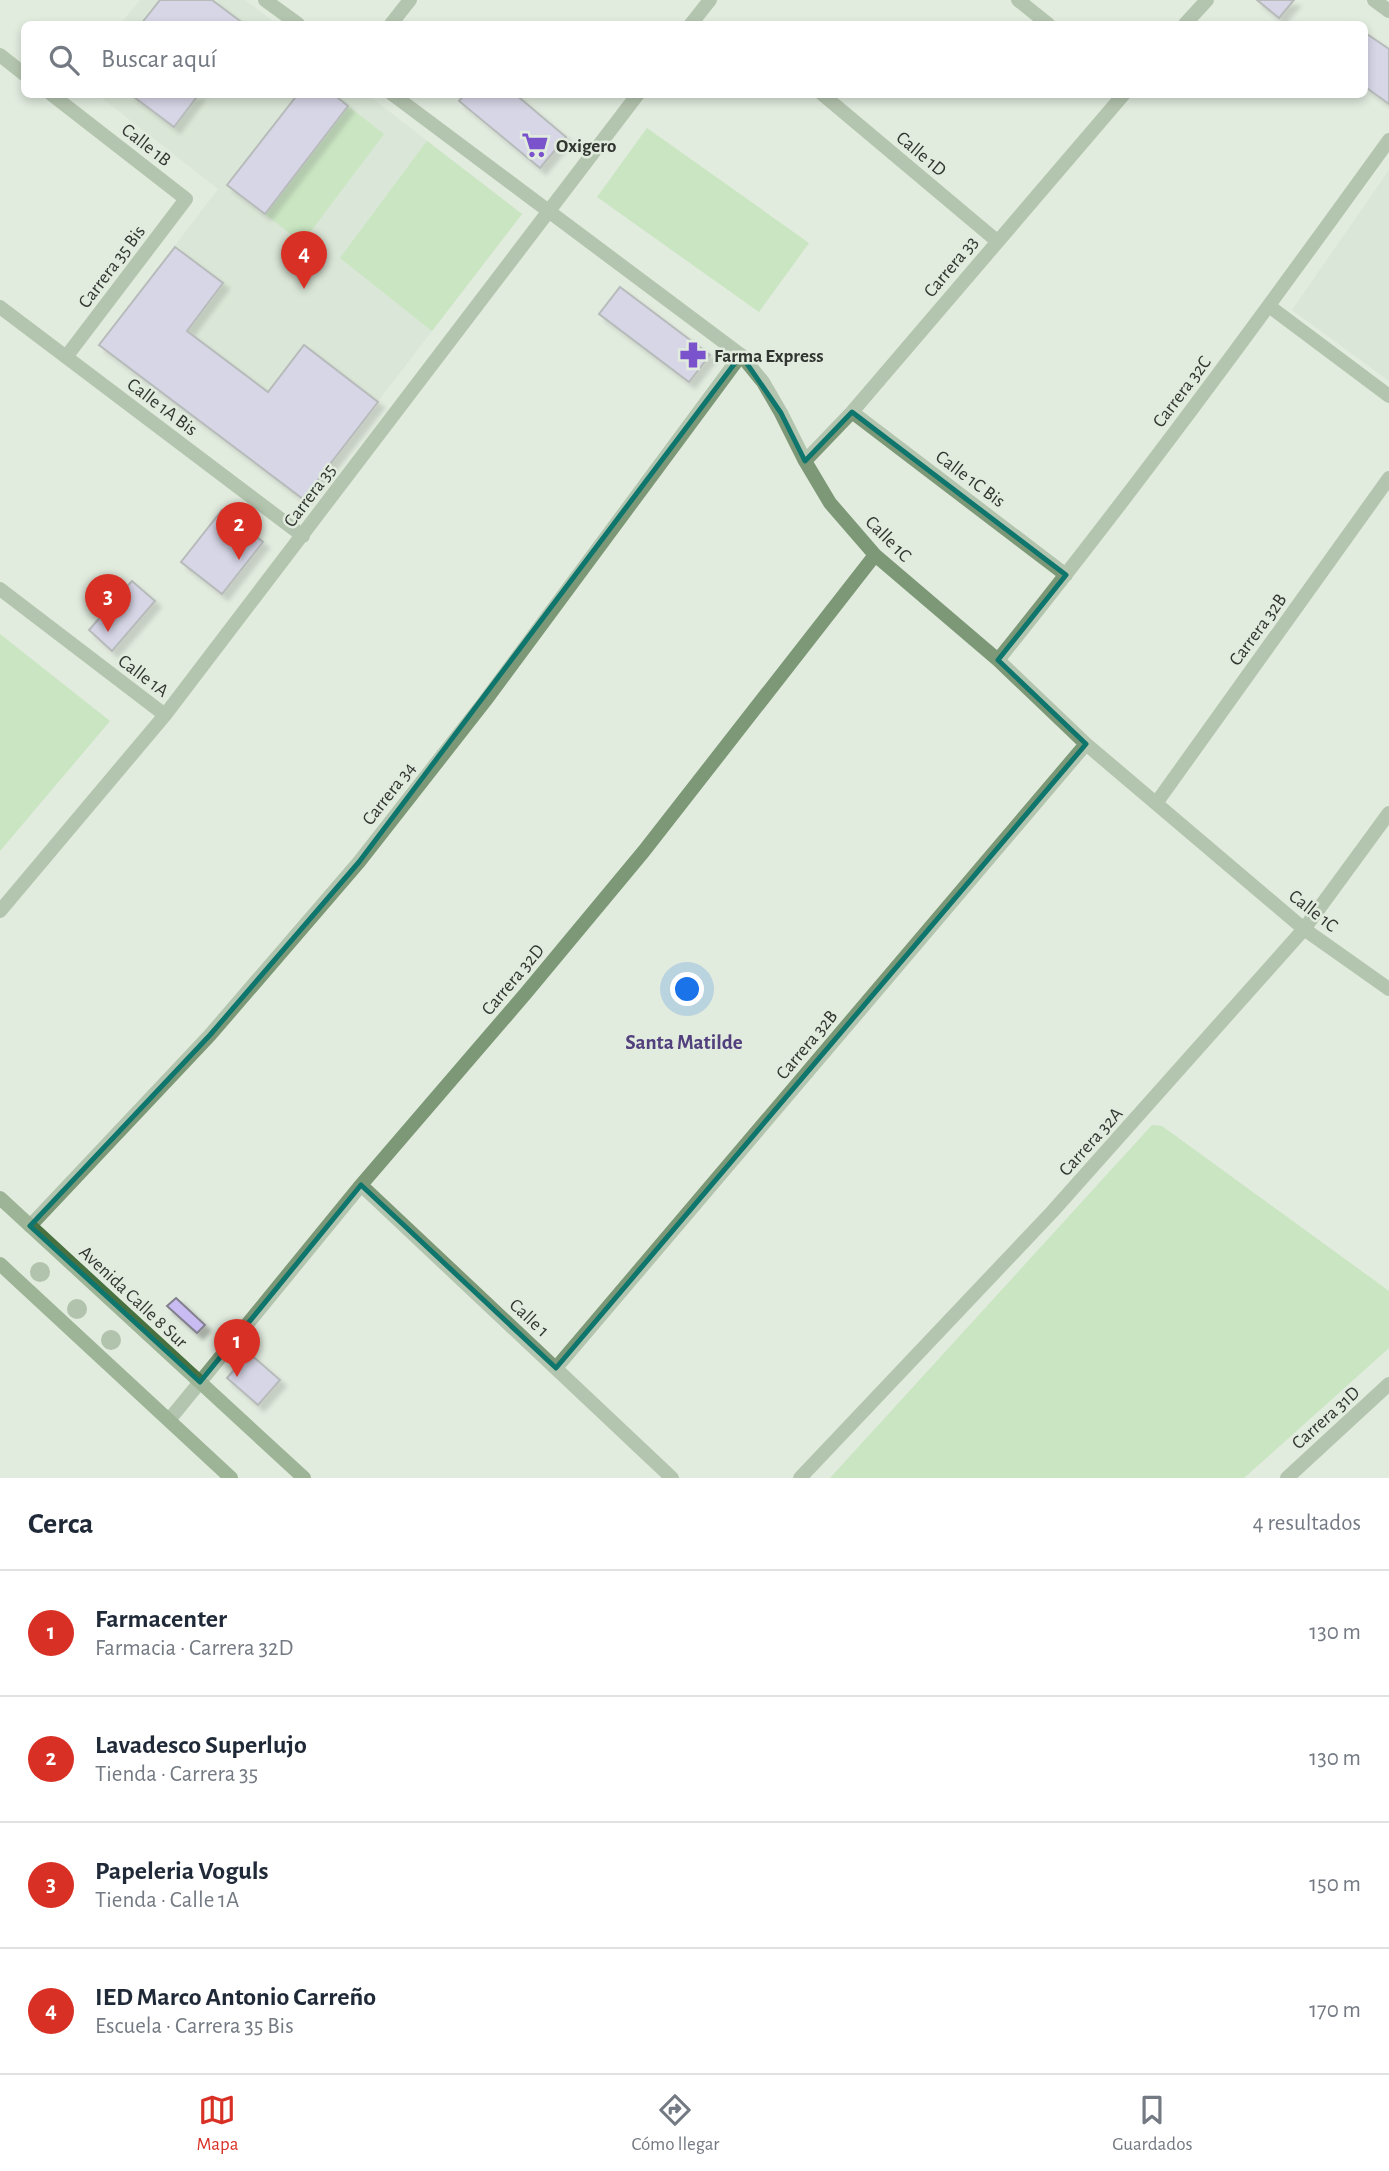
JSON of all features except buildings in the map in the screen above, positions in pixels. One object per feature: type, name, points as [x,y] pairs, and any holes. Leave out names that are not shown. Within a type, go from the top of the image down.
[{"type":"main road","name":"Avenida Calle 8 Sur","points":[[0,1198],[304,1478]]},
{"type":"main road","points":[[0,1264],[231,1478]]},
{"type":"street","points":[[265,0],[294,21]]},
{"type":"street","points":[[393,21],[410,0]]},
{"type":"street","points":[[693,21],[710,0]]},
{"type":"street","points":[[1018,0],[1044,21]]},
{"type":"street","points":[[1188,21],[1207,0]]},
{"type":"street","points":[[1374,0],[1389,11]]},
{"type":"street","points":[[0,55],[21,72]]},
{"type":"street","name":"Calle 1B","points":[[56,98],[187,199]]},
{"type":"street","name":"Calle 1C","points":[[397,98],[741,355],[781,413],[830,503],[875,555],[998,660],[1086,744],[1304,929],[1389,989]]},
{"type":"street","name":"Carrera 35","points":[[0,911],[165,715],[635,98]]},
{"type":"street","name":"Calle 1D","points":[[827,98],[997,241]]},
{"type":"street","name":"Carrera 33","points":[[805,461],[852,412],[1121,98]]},
{"type":"street","name":"Carrera 32C","points":[[998,660],[1066,575],[1269,306],[1389,140]]},
{"type":"street","name":"Carrera 35 Bis","points":[[66,357],[187,199]]},
{"type":"street","points":[[1269,306],[1389,396]]},
{"type":"street","name":"Calle 1A Bis","points":[[0,307],[303,536]]},
{"type":"street","name":"Carrera 34","points":[[30,1226],[210,1035],[359,862],[485,701],[741,355]]},
{"type":"street","name":"Calle 1C Bis","points":[[852,412],[1066,575]]},
{"type":"street","name":"Carrera 32B","points":[[1157,802],[1389,478]]},
{"type":"street","name":"Carrera 32D","points":[[169,1420],[361,1185],[644,851],[875,555]]},
{"type":"street","name":"Calle 1A","points":[[0,589],[165,715]]},
{"type":"street","name":"Carrera 32B","points":[[556,1368],[1086,744]]},
{"type":"street","name":"Carrera 32A","points":[[800,1478],[1052,1212],[1304,929],[1389,813]]},
{"type":"street","name":"Calle 1","points":[[361,1185],[672,1478]]},
{"type":"street","name":"Carrera 31D","points":[[1287,1478],[1389,1384]]},
{"type":"highlighted area","points":[[741,355],[781,413],[805,461],[852,412],[1066,575],[998,660],[1086,744],[556,1368],[361,1185],[200,1382],[30,1226],[210,1035],[359,862]]},
{"type":"shaded area","points":[[140,0],[245,0],[273,21],[122,21]]},
{"type":"shaded area","points":[[102,98],[372,98],[522,214],[303,499],[99,345],[218,189]]},
{"type":"shaded area","points":[[1389,170],[1389,381],[1292,310]]},
{"type":"green space","points":[[348,106],[384,134],[302,243],[265,214]]},
{"type":"green space","points":[[647,128],[809,243],[759,312],[597,197]]},
{"type":"green space","points":[[427,141],[522,214],[432,331],[340,258]]},
{"type":"green space","points":[[0,634],[110,721],[0,851]]},
{"type":"green space","points":[[1152,1125],[1162,1126],[1389,1291],[1389,1348],[1244,1478],[830,1478]]},
{"type":"place","name":"Oxigero","points":[[535,145]]},
{"type":"place","name":"IED Marco Antonio Carreño","points":[[304,289]]},
{"type":"place","name":"Farma Express","points":[[693,355]]},
{"type":"place","name":"Lavadesco Superlujo","points":[[239,560]]},
{"type":"place","name":"Papeleria Voguls","points":[[108,632]]},
{"type":"place","name":"Farmacenter","points":[[237,1377]]},
{"type":"district","name":"Santa Matilde","points":[[684,1042]]}]
